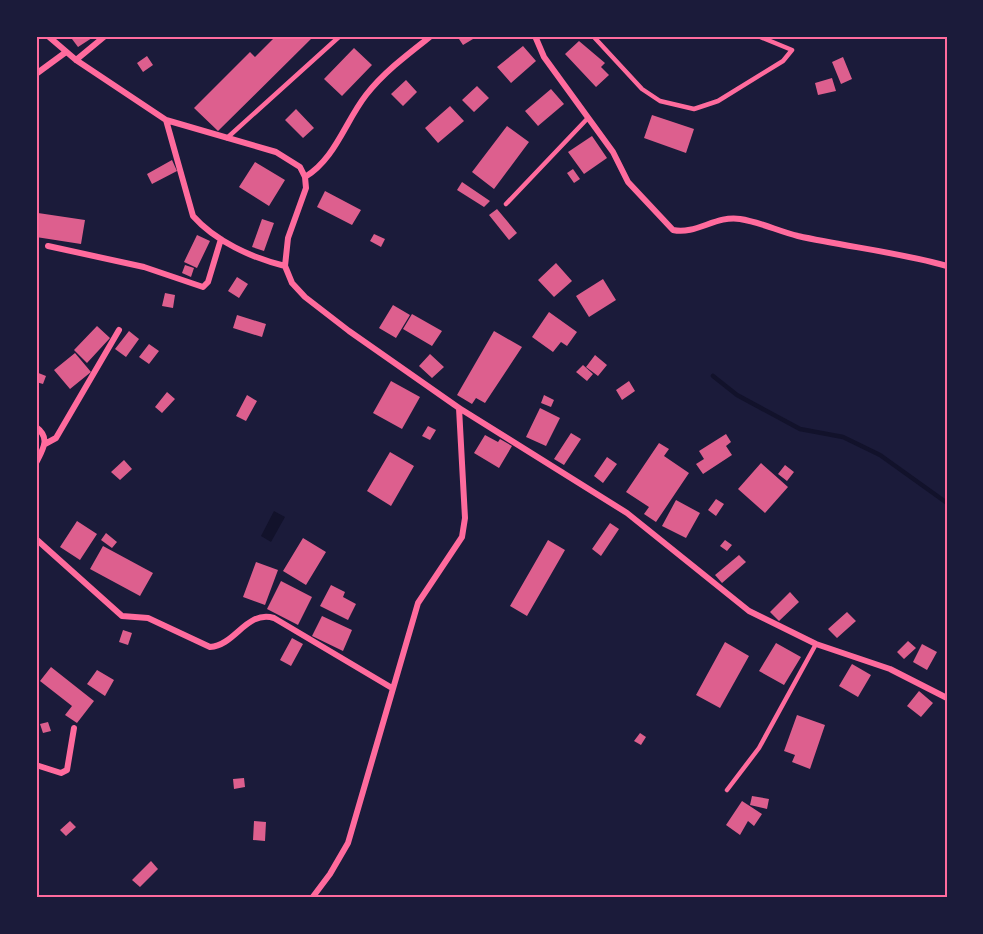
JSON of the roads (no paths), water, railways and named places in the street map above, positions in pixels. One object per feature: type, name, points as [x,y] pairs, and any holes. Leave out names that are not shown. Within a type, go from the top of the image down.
[{"type":"street","points":[[48,36],[76,60],[166,120],[290,159],[300,167],[305,177],[306,188],[288,238],[285,266],[292,283],[305,297],[459,408],[627,513],[749,611],[816,644],[890,669],[947,698]]},
{"type":"street","points":[[76,60],[105,36]]},
{"type":"street","points":[[305,177],[323,163],[366,96],[393,66],[431,36]]},
{"type":"street","points":[[535,36],[544,57],[614,152],[628,182],[673,230],[681,232],[726,218],[740,219],[797,236],[908,255],[947,266]]},
{"type":"street","points":[[36,74],[66,52]]},
{"type":"street","points":[[166,120],[193,216],[203,227],[221,239],[270,263],[285,266]]},
{"type":"street","points":[[48,246],[144,267],[195,287],[203,287],[208,282],[221,239]]},
{"type":"street","points":[[45,444],[56,438],[119,330]]},
{"type":"street","points":[[312,898],[330,874],[348,843],[418,603],[462,537],[465,518],[459,408]]},
{"type":"street","points":[[36,427],[45,437],[45,444],[36,463]]},
{"type":"street","points":[[36,539],[122,616],[148,618],[210,647],[221,643],[256,616],[265,615],[274,618],[392,688]]},
{"type":"street","points":[[36,765],[61,773],[67,770],[74,728]]},
{"type":"lane","points":[[227,138],[340,36]]},
{"type":"lane","points":[[593,36],[642,89],[660,102],[694,109],[718,101],[783,61],[792,50],[758,36]]},
{"type":"lane","points":[[506,204],[587,118]]},
{"type":"lane","points":[[727,790],[759,748],[816,644]]},
{"type":"waterway","points":[[713,376],[737,395],[800,429],[843,437],[880,455],[947,503]]}]
